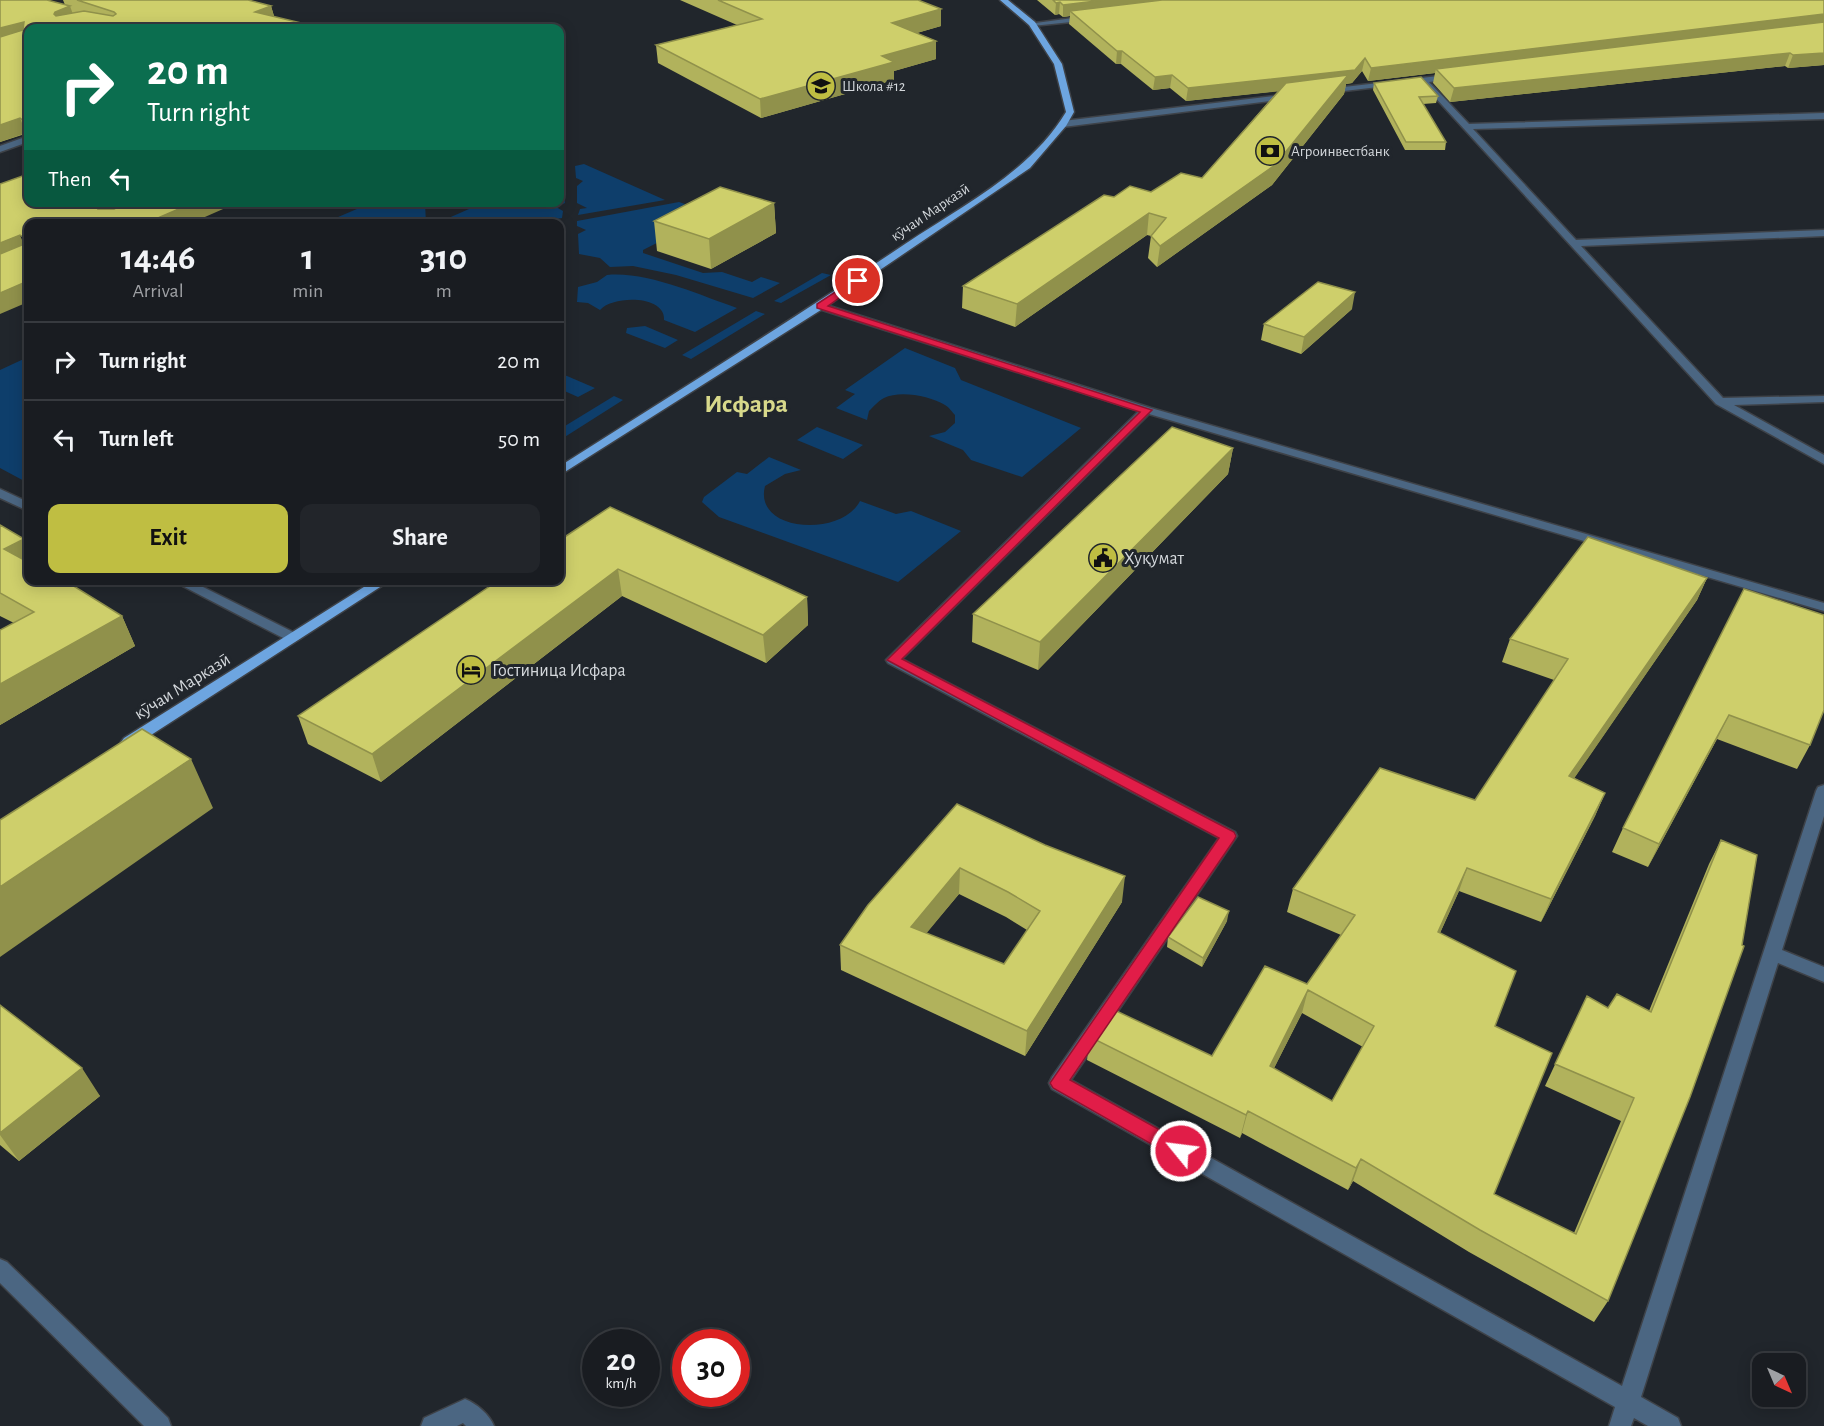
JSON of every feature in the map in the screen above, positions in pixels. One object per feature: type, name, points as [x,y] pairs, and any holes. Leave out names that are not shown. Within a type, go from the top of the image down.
[{"type":"main road","points":[[1004,0],[1032,24],[1058,64],[1070,112],[1062,124]]},
{"type":"main road","name":"кӯчаи Марказӣ","points":[[564,468],[820,306],[1027,166],[1062,124]]},
{"type":"main road","name":"кӯчаи Марказӣ","points":[[111,753],[377,585]]},
{"type":"street","points":[[1032,24],[1100,16]]},
{"type":"street","points":[[1318,93],[1470,74]]},
{"type":"street","points":[[1422,80],[1720,402],[1824,460]]},
{"type":"street","points":[[1062,124],[1306,94]]},
{"type":"street","points":[[1466,127],[1824,116]]},
{"type":"street","points":[[0,149],[24,140]]},
{"type":"street","points":[[1573,243],[1824,233]]},
{"type":"street","points":[[820,306],[1147,410],[1824,607]]},
{"type":"street","points":[[1720,402],[1824,399]]},
{"type":"street","points":[[1147,410],[893,660],[1229,836],[1059,1083],[1670,1426]]},
{"type":"street","points":[[0,493],[24,505]]},
{"type":"street","points":[[187,585],[294,638]]},
{"type":"street","points":[[1620,1426],[1824,791]]},
{"type":"street","points":[[1771,953],[1824,975]]},
{"type":"street","points":[[0,1269],[160,1426]]},
{"type":"street","points":[[432,1426],[465,1410],[483,1426]]},
{"type":"shaded area","points":[[584,164],[665,200],[578,215],[580,209],[587,208],[577,203],[577,186],[583,181],[576,178],[575,166]]},
{"type":"shaded area","points":[[679,202],[714,214],[643,250],[643,253],[703,273],[722,272],[752,282],[761,277],[780,283],[753,298],[676,275],[633,266],[610,267],[600,258],[579,254],[578,234],[586,230],[577,226],[577,221]]},
{"type":"shaded area","points":[[362,207],[425,207],[426,219],[333,219]]},
{"type":"shaded area","points":[[556,207],[563,211],[562,218],[556,219],[446,219],[469,209]]},
{"type":"shaded area","points":[[822,273],[831,275],[781,303],[774,301]]},
{"type":"shaded area","points":[[607,275],[656,280],[737,308],[695,332],[664,320],[657,306],[648,302],[626,300],[607,305],[600,310],[588,303],[577,302],[578,287],[597,282]]},
{"type":"shaded area","points":[[756,311],[765,314],[691,359],[682,355]]},
{"type":"shaded area","points":[[645,326],[678,340],[665,348],[626,333],[627,328]]},
{"type":"shaded area","points":[[905,348],[955,368],[961,380],[1081,428],[1022,477],[971,460],[963,450],[929,436],[945,432],[955,423],[955,415],[949,408],[931,399],[906,394],[891,396],[882,399],[869,411],[867,420],[836,408],[855,394],[845,390]]},
{"type":"shaded area","points":[[24,359],[24,481],[0,468],[0,370]]},
{"type":"shaded area","points":[[564,375],[595,388],[578,397],[564,391]]},
{"type":"shaded area","points":[[614,396],[623,400],[564,437],[564,427]]},
{"type":"shaded area","points":[[817,427],[863,445],[843,459],[797,440]]},
{"type":"shaded area","points":[[769,457],[801,470],[785,474],[765,486],[765,501],[772,513],[785,521],[801,525],[818,525],[835,521],[850,513],[860,501],[896,514],[911,511],[961,531],[898,582],[719,517],[702,502],[704,497],[737,472],[747,474]]},
{"type":"building","points":[[0,0],[47,0],[70,6],[55,12],[56,16],[84,11],[113,16],[116,14],[114,12],[77,0],[248,0],[271,6],[255,12],[305,24],[24,24],[24,121],[20,118],[0,125],[0,37],[23,30],[24,22],[0,28]]},
{"type":"building","points":[[718,0],[918,0],[941,9],[892,23],[936,41],[882,56],[894,62],[760,99],[656,45],[762,19]]},
{"type":"building","points":[[1053,0],[1104,0],[1063,5]]},
{"type":"building","points":[[1162,0],[1824,0],[1824,14],[1371,68],[1365,58],[1355,70],[1188,88],[1172,75],[1155,77],[1122,51],[1117,51],[1070,11]]},
{"type":"building","points":[[1824,22],[1824,53],[1793,55],[1790,53],[1454,88],[1436,69]]},
{"type":"building","points":[[1348,75],[1275,165],[1160,246],[1151,236],[1166,218],[1149,213],[1017,304],[963,286],[1104,195],[1114,197],[1130,186],[1151,192],[1181,173],[1202,178],[1286,83]]},
{"type":"building","points":[[1421,77],[1438,96],[1419,97],[1446,142],[1406,142],[1374,83]]},
{"type":"building","points":[[24,175],[24,207],[114,209],[118,207],[183,207],[156,219],[24,219],[24,283],[0,293],[0,254],[22,245],[23,237],[20,235],[0,243],[0,184]]},
{"type":"building","points":[[720,187],[774,203],[709,239],[654,221]]},
{"type":"building","points":[[1318,282],[1355,292],[1304,337],[1264,324]]},
{"type":"building","name":"Хуқумат","points":[[1172,427],[1233,448],[1040,642],[973,614]]},
{"type":"building","points":[[610,507],[807,597],[763,635],[618,569],[372,754],[298,716],[492,585],[564,585],[564,537]]},
{"type":"building","points":[[0,525],[24,539],[4,549],[24,560],[24,585],[72,585],[122,616],[0,684],[0,630],[34,612],[0,593]]},
{"type":"building","points":[[1588,537],[1707,578],[1569,776],[1605,793],[1551,899],[1467,868],[1438,932],[1516,971],[1495,1026],[1552,1053],[1494,1194],[1576,1234],[1634,1098],[1555,1064],[1587,996],[1608,1008],[1617,994],[1651,1012],[1721,840],[1757,855],[1742,945],[1744,946],[1690,1097],[1608,1301],[1480,1230],[1361,1159],[1356,1168],[1248,1111],[1246,1115],[1090,1037],[1110,1008],[1212,1056],[1265,966],[1307,984],[1355,915],[1293,889],[1380,768],[1475,800],[1568,659],[1510,639]],"holes":[[[1308,990],[1374,1026],[1332,1101],[1270,1066]]]},
{"type":"building","points":[[1744,589],[1824,615],[1824,710],[1810,745],[1729,715],[1659,844],[1623,828]]},
{"type":"building","points":[[142,729],[191,759],[0,887],[0,820]]},
{"type":"building","points":[[957,804],[1045,845],[1125,876],[1027,1031],[840,945],[868,905]],"holes":[[[960,868],[1040,911],[1004,964],[911,927]]]},
{"type":"building","points":[[1198,897],[1229,911],[1203,958],[1168,937]]},
{"type":"building","points":[[0,1005],[82,1068],[0,1133]]},
{"type":"place","name":"Школа #12","points":[[821,86]]},
{"type":"place","name":"Агроинвестбанк","points":[[1270,151]]},
{"type":"place","name":"Хуқумат","points":[[1103,558]]},
{"type":"place","name":"Гостиница Исфара","points":[[471,670]]},
{"type":"district","name":"Исфара","points":[[746,403]]},
{"type":"route","points":[[858,281],[820,306],[1147,410],[893,660],[1229,836],[1059,1083],[1181,1151]]}]
